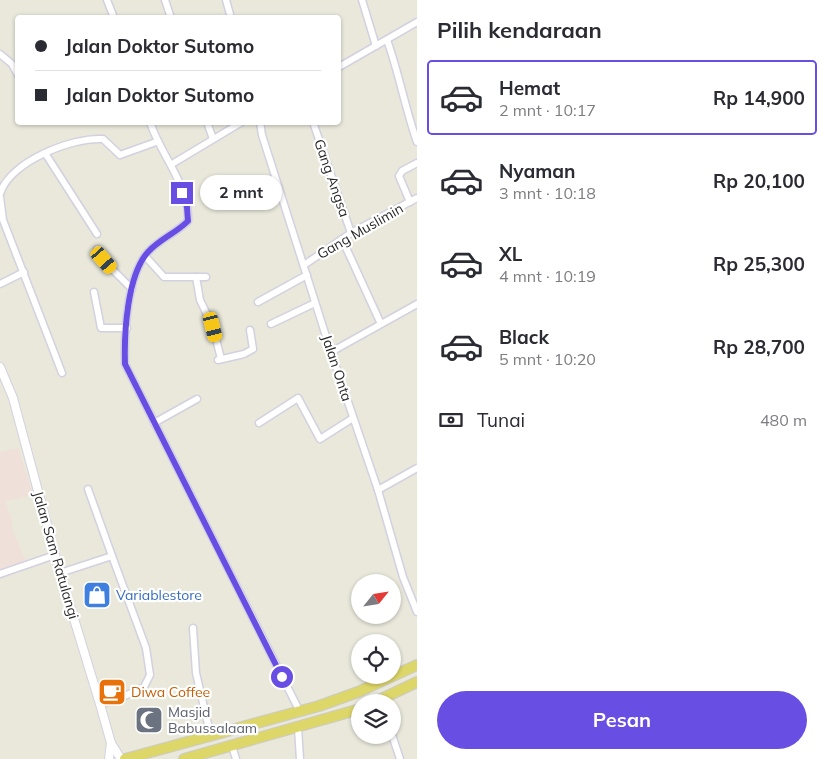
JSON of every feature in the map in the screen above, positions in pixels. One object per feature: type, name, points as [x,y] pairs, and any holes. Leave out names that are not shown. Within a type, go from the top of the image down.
[{"type":"highway","points":[[125,759],[300,712],[346,697],[417,666]]},
{"type":"highway","points":[[394,694],[417,682]]},
{"type":"highway","points":[[184,759],[210,756],[232,746],[351,712]]},
{"type":"street","points":[[107,0],[113,15]]},
{"type":"street","points":[[165,0],[170,15]]},
{"type":"street","points":[[362,0],[376,46]]},
{"type":"street","points":[[228,1],[230,15]]},
{"type":"street","points":[[341,66],[417,22]]},
{"type":"street","points":[[386,40],[400,77],[403,100],[417,142]]},
{"type":"street","points":[[0,54],[12,64],[15,70]]},
{"type":"street","points":[[151,125],[156,142],[172,164],[187,207],[188,221],[156,245],[145,256],[132,289],[125,364],[300,712]]},
{"type":"street","points":[[208,125],[213,140]]},
{"type":"street","points":[[172,164],[237,125]]},
{"type":"street","name":"Jalan Onta","points":[[260,125],[262,136],[331,352],[378,490],[412,602],[417,612]]},
{"type":"street","name":"Gang Angsa","points":[[314,125],[351,233]]},
{"type":"street","points":[[62,373],[4,220],[0,196],[2,188],[21,166],[45,153],[103,138],[120,156],[156,142]]},
{"type":"street","points":[[45,153],[97,234]]},
{"type":"street","points":[[410,202],[399,176],[402,171],[417,163]]},
{"type":"street","name":"Gang Muslimin","points":[[304,265],[351,233],[417,198]]},
{"type":"street","points":[[342,239],[381,324]]},
{"type":"street","points":[[97,249],[114,272],[132,289]]},
{"type":"street","points":[[145,256],[162,276],[168,278],[206,277]]},
{"type":"street","points":[[0,284],[24,272]]},
{"type":"street","points":[[258,302],[307,275]]},
{"type":"street","points":[[196,277],[200,300],[213,327],[220,360],[244,354],[253,349],[250,330]]},
{"type":"street","points":[[94,292],[101,328],[127,328]]},
{"type":"street","points":[[271,324],[315,302]]},
{"type":"street","points":[[331,352],[417,304]]},
{"type":"street","name":"Jalan Sam Ratulangi","points":[[0,367],[13,398],[60,573],[112,743],[121,759]]},
{"type":"street","points":[[154,422],[197,398]]},
{"type":"street","points":[[259,423],[298,398],[320,439],[353,418]]},
{"type":"street","points":[[378,490],[417,468]]},
{"type":"street","points":[[88,489],[146,648],[150,675],[144,687],[137,692],[100,704]]},
{"type":"street","points":[[0,574],[55,555]]},
{"type":"street","points":[[60,573],[112,556]]},
{"type":"street","points":[[193,628],[196,674],[211,737]]},
{"type":"street","points":[[298,728],[300,759]]},
{"type":"street","name":"Jalan Sam Ratulangi","points":[[109,759],[112,743]]},
{"type":"street","points":[[395,744],[400,759]]},
{"type":"street","points":[[232,746],[236,759]]},
{"type":"shaded area","points":[[18,448],[33,495],[5,501],[12,521],[13,531],[26,562],[0,571],[0,452]]},
{"type":"place","name":"Variablestore","points":[[97,595]]},
{"type":"place","name":"Diwa Coffee","points":[[112,692]]},
{"type":"place","name":"Masjid Babussalaam","points":[[149,720]]},
{"type":"route","points":[[182,193],[187,207],[188,221],[149,251],[142,260],[136,276],[130,304],[125,345],[125,364],[282,677]]}]
